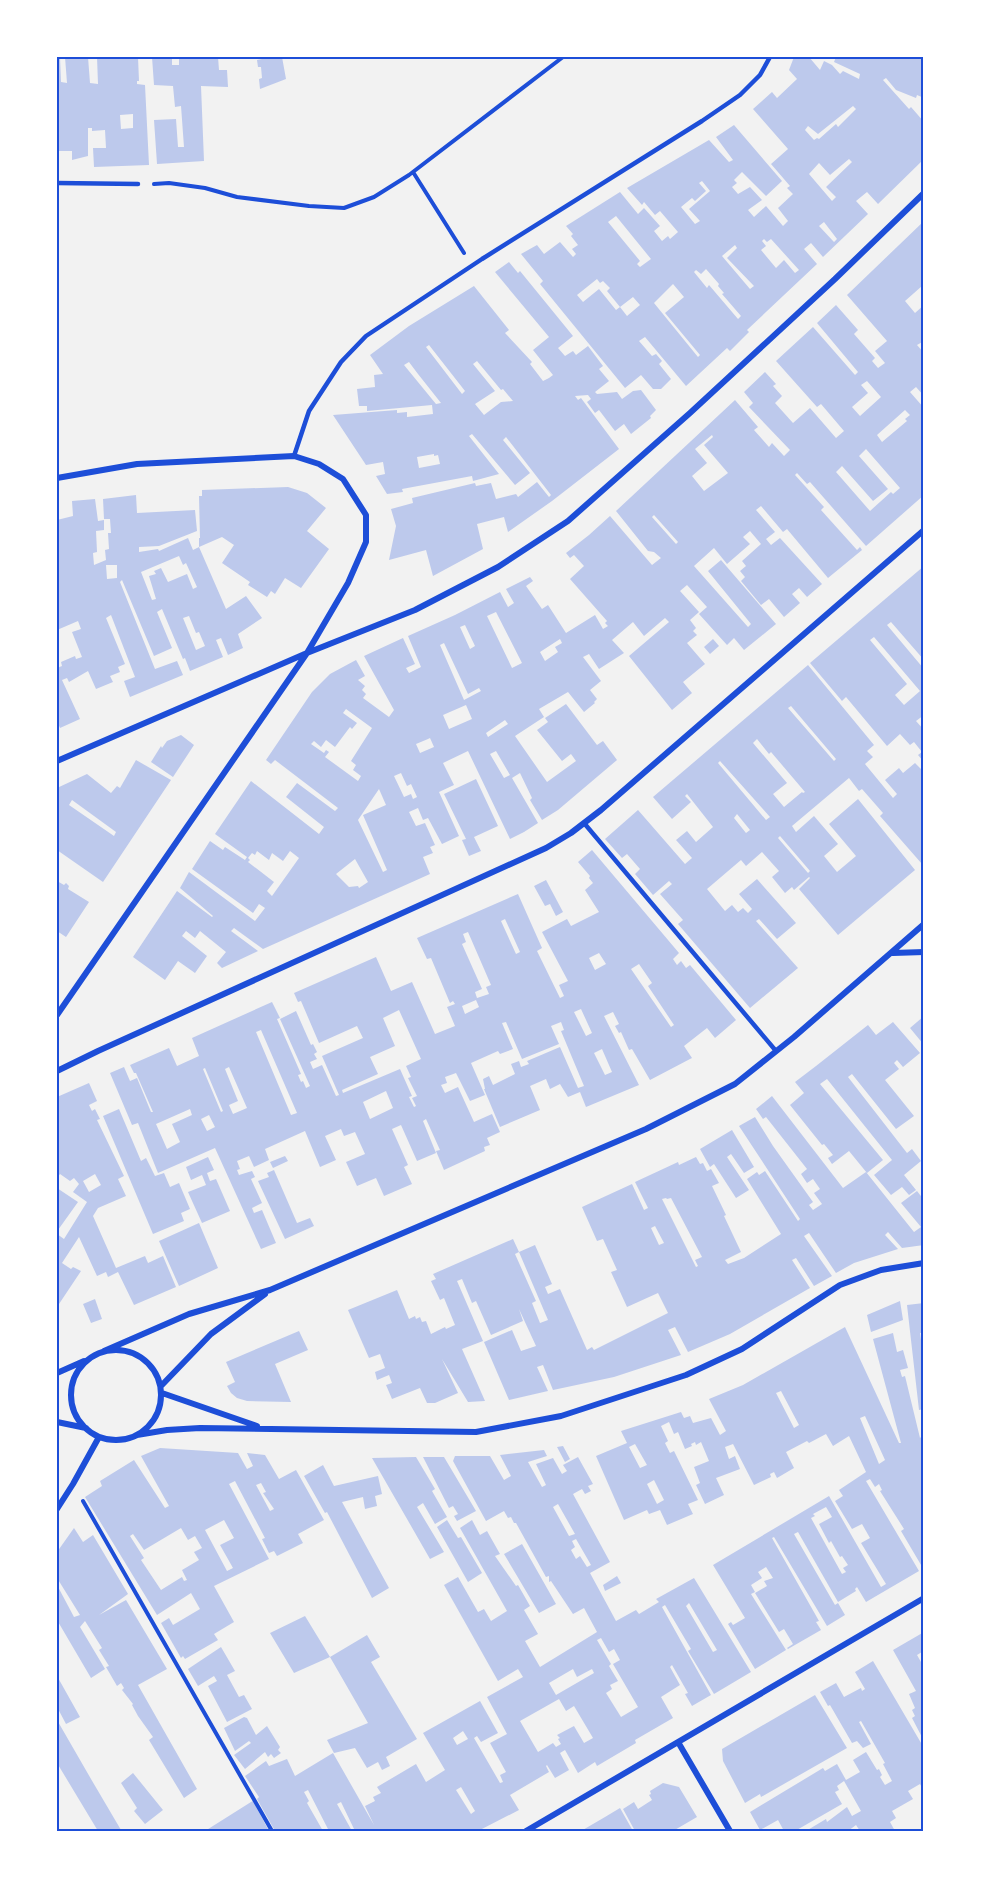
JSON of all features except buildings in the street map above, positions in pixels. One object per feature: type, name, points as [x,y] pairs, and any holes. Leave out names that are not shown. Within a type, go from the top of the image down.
[{"type":"street","points":[[57,761],[307,653],[415,610],[498,567],[568,522],[716,389],[924,193]]},
{"type":"street","points":[[57,478],[137,464],[294,456],[319,464],[343,479],[366,515],[366,542],[348,583],[307,653],[57,1015]]},
{"type":"street","points":[[57,1071],[546,848],[584,823],[924,530]]},
{"type":"street","points":[[57,1373],[104,1350],[189,1314],[270,1290],[646,1129],[735,1084],[893,953],[924,924]]},
{"type":"street","points":[[893,953],[924,952]]},
{"type":"street","points":[[87,1359],[79,1367],[74,1377],[71,1399],[78,1420],[99,1437],[111,1440],[167,1430],[200,1428],[476,1432],[561,1416],[686,1375],[742,1349],[840,1285],[880,1270],[924,1263]]},
{"type":"street","points":[[162,1389],[211,1334],[270,1290]]},
{"type":"street","points":[[104,1350],[123,1349],[141,1356],[154,1368],[162,1389],[159,1410],[154,1420],[137,1435]]},
{"type":"street","points":[[162,1389],[260,1428]]},
{"type":"street","points":[[57,1422],[86,1428]]},
{"type":"street","points":[[57,1509],[99,1437]]},
{"type":"street","points":[[526,1831],[924,1598]]},
{"type":"street","points":[[678,1742],[730,1831]]},
{"type":"lane","points":[[294,456],[309,411],[341,362],[366,336],[472,266],[702,122],[740,95],[760,75],[770,57]]},
{"type":"lane","points":[[57,183],[138,184]]},
{"type":"lane","points":[[584,823],[776,1051]]},
{"type":"path","points":[[138,184],[169,183],[205,188],[237,197],[344,208],[374,197],[413,172],[563,57]]},
{"type":"path","points":[[413,172],[472,266]]},
{"type":"path","points":[[73,1484],[272,1831]]}]
